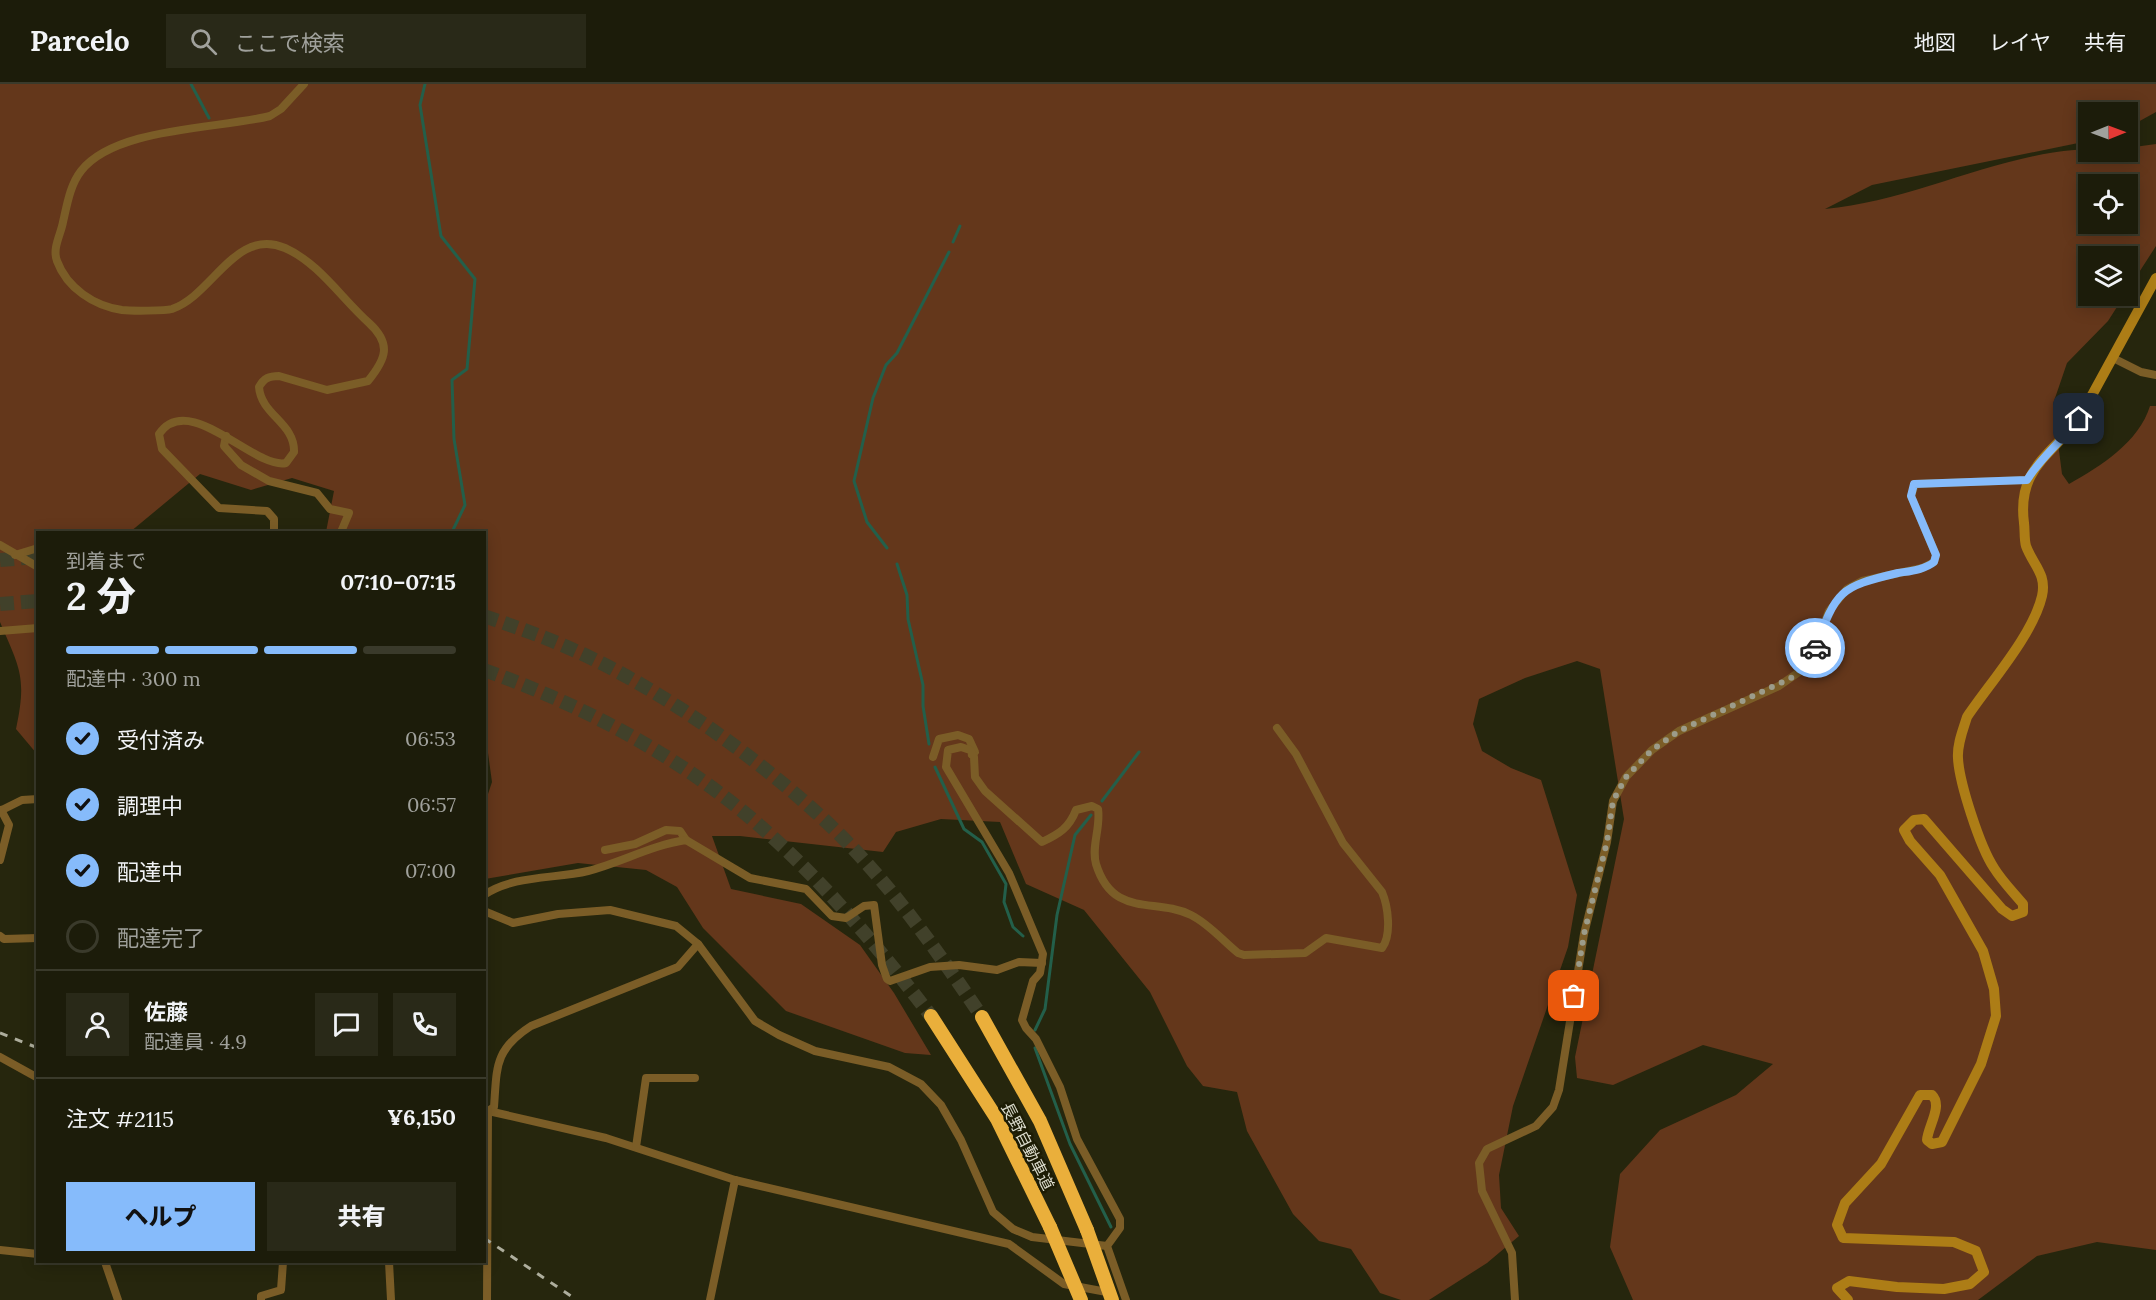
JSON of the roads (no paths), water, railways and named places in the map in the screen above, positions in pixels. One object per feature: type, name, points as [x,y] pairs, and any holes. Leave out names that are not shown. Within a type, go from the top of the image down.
[{"type":"highway","name":"長野自動車道","points":[[931,1016],[997,1119],[1050,1227],[1081,1300]]},
{"type":"highway","name":"長野自動車道","points":[[981,1017],[1040,1121],[1087,1230],[1120,1299]]},
{"type":"main road","points":[[1848,1300],[1837,1288],[1849,1281],[1897,1287],[1944,1289],[1970,1284],[1984,1272],[1976,1251],[1954,1242],[1843,1238],[1837,1225],[1845,1203],[1881,1164],[1920,1095],[1932,1095],[1936,1099],[1937,1108],[1927,1140],[1932,1144],[1942,1142],[1981,1064],[1996,1016],[1994,989],[1983,951],[1940,875],[1910,841],[1904,830],[1907,824],[1914,820],[1924,819],[2002,909],[2012,916],[2023,912],[2023,904],[1993,867],[1984,849],[1961,776],[1958,756],[1967,717],[2033,620],[2042,597],[2044,581],[2026,545],[2022,508],[2027,480],[2037,463],[2063,440],[2079,419],[2156,278]]},
{"type":"street","points":[[274,531],[274,519],[267,511],[219,508],[162,449],[159,434],[173,423],[201,424],[226,436],[264,460],[286,463],[294,452],[294,438],[263,402],[259,387],[263,380],[279,376],[327,390],[368,381],[379,367],[384,354],[380,333],[352,308],[321,273],[285,248],[267,244],[251,244],[186,301],[171,309],[124,310],[107,307],[78,292],[58,265],[55,255],[65,206],[80,172],[108,150],[141,138],[270,116],[281,109],[304,84]]},
{"type":"street","points":[[2113,358],[2141,372],[2156,375]]},
{"type":"street","points":[[226,436],[224,446],[241,465],[269,481],[317,493],[330,509],[349,513],[341,531]]},
{"type":"street","points":[[1515,1300],[1512,1253],[1482,1191],[1479,1163],[1487,1149],[1528,1132],[1553,1107],[1558,1090],[1584,934],[1607,842],[1613,801],[1626,777],[1652,750],[1679,731],[1779,686],[1799,672],[1812,656],[1829,611],[1847,589],[1862,582],[1922,568],[1934,562],[1936,555],[1911,496],[1914,484],[2027,480]]},
{"type":"street","points":[[0,545],[36,566]]},
{"type":"street","points":[[15,555],[36,549]]},
{"type":"street","points":[[0,631],[36,628]]},
{"type":"street","points":[[486,1110],[636,1147],[735,1180],[1009,1244],[1064,1284],[1120,1299],[1107,1246],[1120,1228],[1120,1219],[1077,1139],[1060,1087],[1044,1055],[1022,1020],[1033,981],[1040,972],[1043,954],[1009,873],[946,767],[948,750],[954,747],[970,750],[975,777],[985,791],[1042,842],[1060,834],[1071,822],[1076,810],[1092,806],[1098,809],[1100,821],[1095,861],[1103,881],[1132,904],[1169,908],[1190,915],[1244,955],[1305,953],[1326,938],[1382,948],[1387,940],[1387,925],[1386,901],[1382,892],[1343,843],[1296,754],[1277,728]]},
{"type":"street","points":[[933,757],[939,739],[958,735],[969,739],[975,752],[972,755]]},
{"type":"street","points":[[0,860],[9,825],[0,810],[22,800],[36,799]]},
{"type":"street","points":[[605,850],[635,844],[666,830],[681,831],[686,840],[750,878],[806,889],[832,916],[846,918],[864,906],[874,905],[882,965],[890,981],[930,967],[959,965],[997,970],[1019,962],[1042,963]]},
{"type":"street","points":[[486,894],[506,885],[589,870],[662,844],[686,840]]},
{"type":"street","points":[[486,912],[513,923],[558,914],[610,910],[676,926],[698,944],[755,1021],[773,1033],[815,1051],[889,1067],[921,1084],[941,1105],[961,1140],[993,1212],[1013,1229],[1032,1238],[1107,1246]]},
{"type":"street","points":[[0,936],[4,939],[36,938]]},
{"type":"street","points":[[486,1110],[494,1107],[498,1064],[511,1038],[531,1026],[678,967],[698,944]]},
{"type":"street","points":[[0,1057],[36,1077]]},
{"type":"street","points":[[636,1147],[646,1078],[695,1078]]},
{"type":"street","points":[[486,1110],[487,1300]]},
{"type":"street","points":[[710,1300],[735,1180]]},
{"type":"street","points":[[0,1250],[36,1254]]},
{"type":"street","points":[[105,1263],[118,1300]]},
{"type":"street","points":[[261,1300],[261,1296],[281,1290],[283,1263]]},
{"type":"street","points":[[389,1263],[391,1300]]},
{"type":"waterway","points":[[191,84],[209,118]]},
{"type":"waterway","points":[[425,84],[420,105],[441,236],[475,279],[467,369],[452,380],[454,439],[465,505],[452,531]]},
{"type":"waterway","points":[[953,242],[960,226]]},
{"type":"waterway","points":[[887,548],[867,522],[854,481],[873,398],[886,365],[897,353],[949,252]]},
{"type":"waterway","points":[[897,564],[907,595],[908,619],[923,685],[923,706],[929,744]]},
{"type":"waterway","points":[[1102,801],[1139,752]]},
{"type":"waterway","points":[[935,767],[964,829],[982,842],[1006,884],[1004,902],[1013,927],[1023,936]]},
{"type":"waterway","points":[[1035,1030],[1045,1009],[1057,915],[1075,835],[1091,815]]},
{"type":"waterway","points":[[1035,1048],[1070,1144],[1111,1227]]},
{"type":"tunnel","points":[[0,560],[36,557]]},
{"type":"tunnel","points":[[0,604],[36,601]]},
{"type":"tunnel","points":[[486,617],[568,647],[626,676],[722,736],[782,783],[836,831],[876,874],[931,944],[982,1017]]},
{"type":"tunnel","points":[[486,671],[558,699],[630,735],[697,777],[730,801],[784,847],[829,893],[931,1016]]},
{"type":"railway","points":[[0,1033],[36,1047]]},
{"type":"railway","points":[[486,1239],[577,1300]]}]
